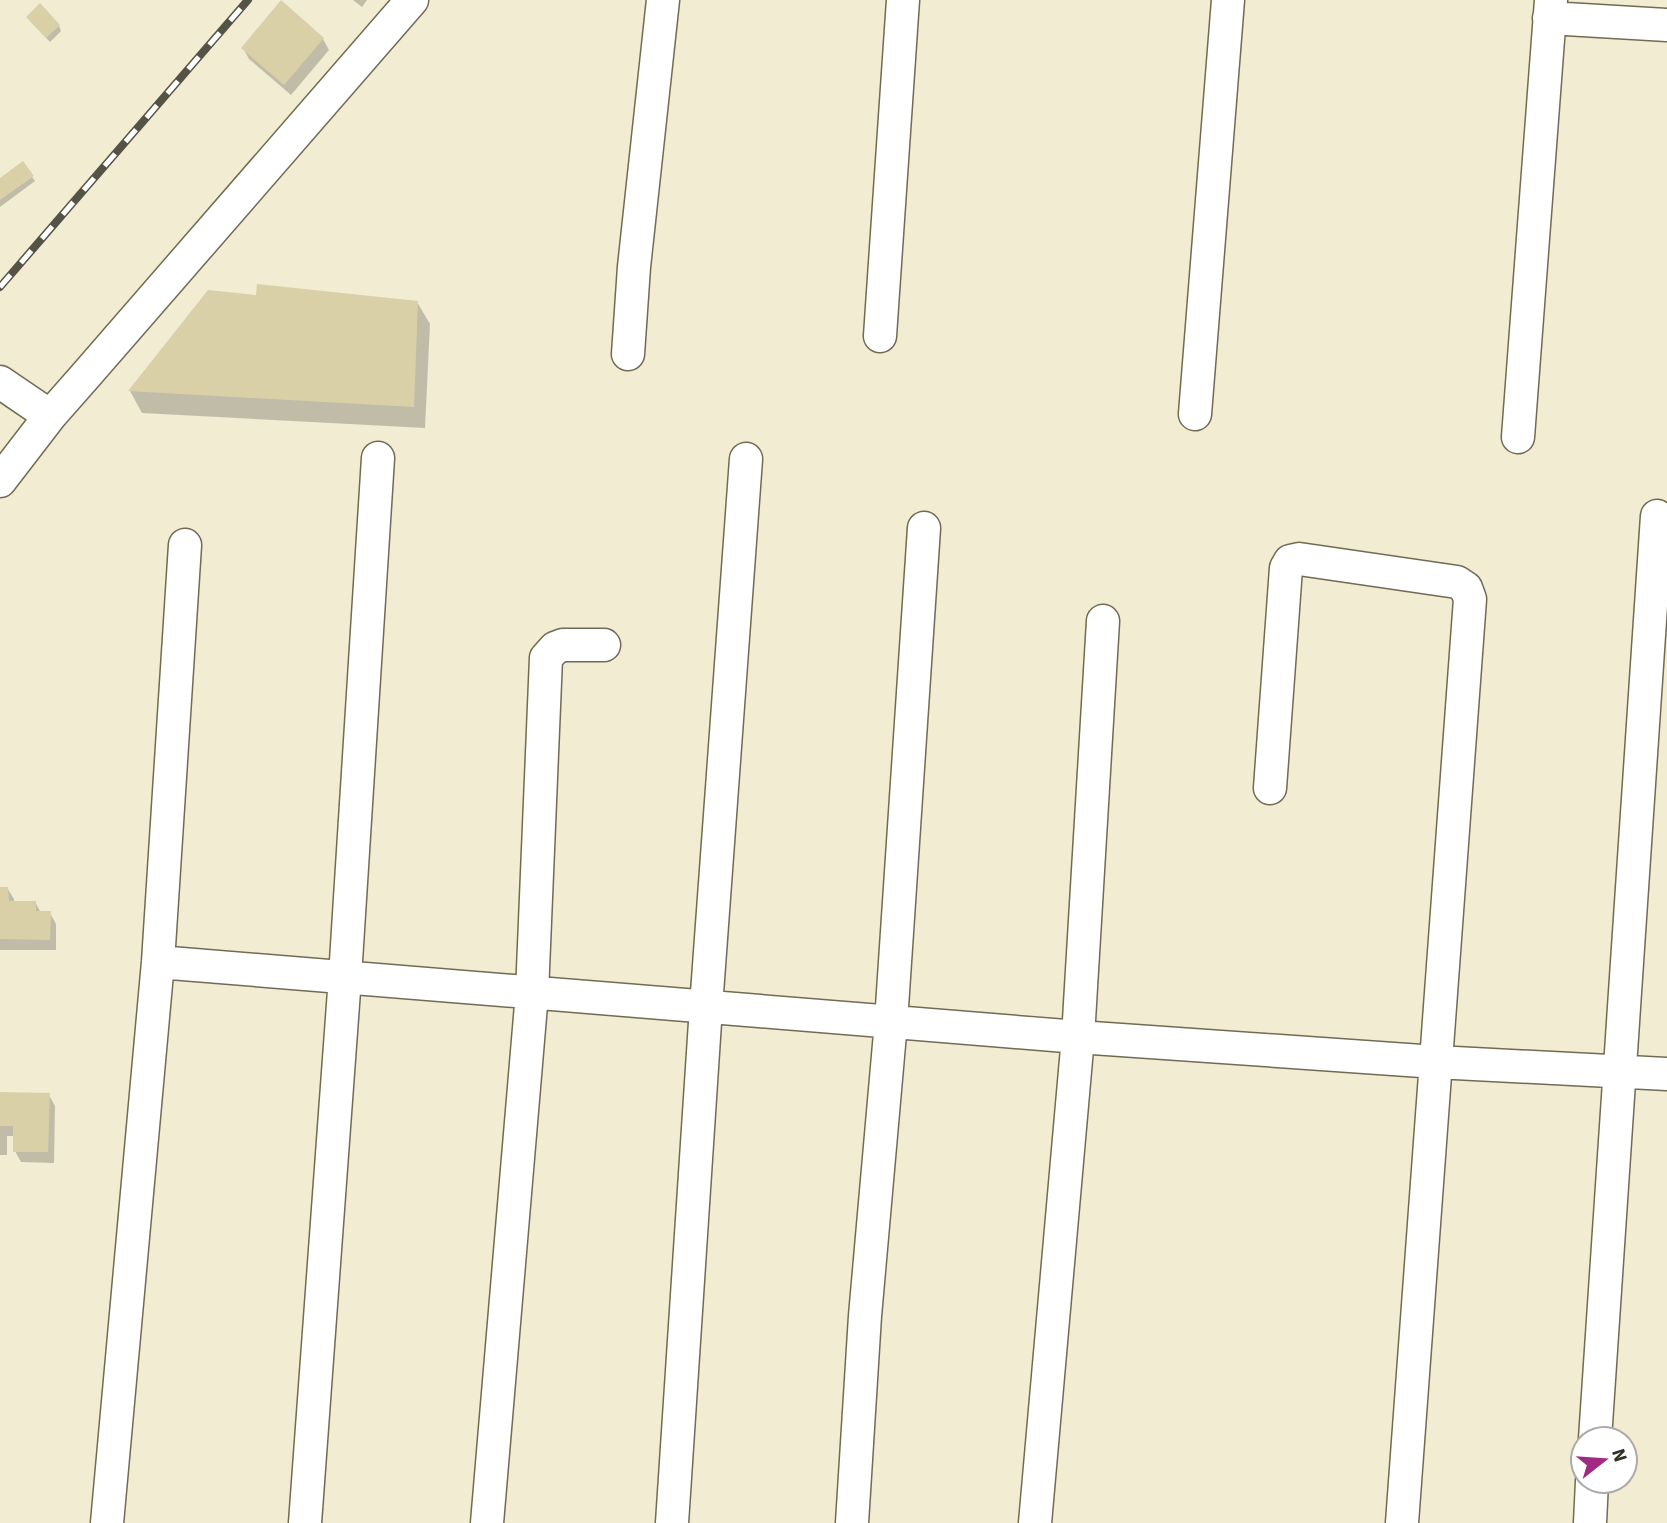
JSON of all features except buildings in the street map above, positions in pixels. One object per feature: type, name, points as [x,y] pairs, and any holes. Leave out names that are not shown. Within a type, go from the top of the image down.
[{"type":"street","points":[[0,481],[50,416],[412,0]]},
{"type":"street","points":[[628,354],[634,267],[663,0]]},
{"type":"street","points":[[880,336],[903,0]]},
{"type":"street","points":[[1195,414],[1228,0]]},
{"type":"street","points":[[1518,438],[1550,9],[1667,24]]},
{"type":"street","points":[[0,383],[50,416]]},
{"type":"street","points":[[305,1523],[345,978],[378,458]]},
{"type":"street","points":[[672,1523],[746,459]]},
{"type":"street","points":[[1596,1425],[1657,516]]},
{"type":"street","points":[[852,1523],[865,1316],[891,1023],[924,528]]},
{"type":"street","points":[[107,1523],[158,962],[185,545]]},
{"type":"street","points":[[1270,788],[1286,568],[1290,561],[1299,559],[1457,582],[1466,588],[1470,599],[1402,1523]]},
{"type":"street","points":[[1035,1523],[1078,1037],[1103,621]]},
{"type":"street","points":[[487,1523],[532,993],[546,658],[555,648],[563,645],[604,645]]},
{"type":"street","points":[[158,962],[1078,1037],[1436,1062],[1667,1074]]},
{"type":"street","points":[[1590,1523],[1591,1495]]},
{"type":"railway","points":[[0,287],[248,0]]}]
